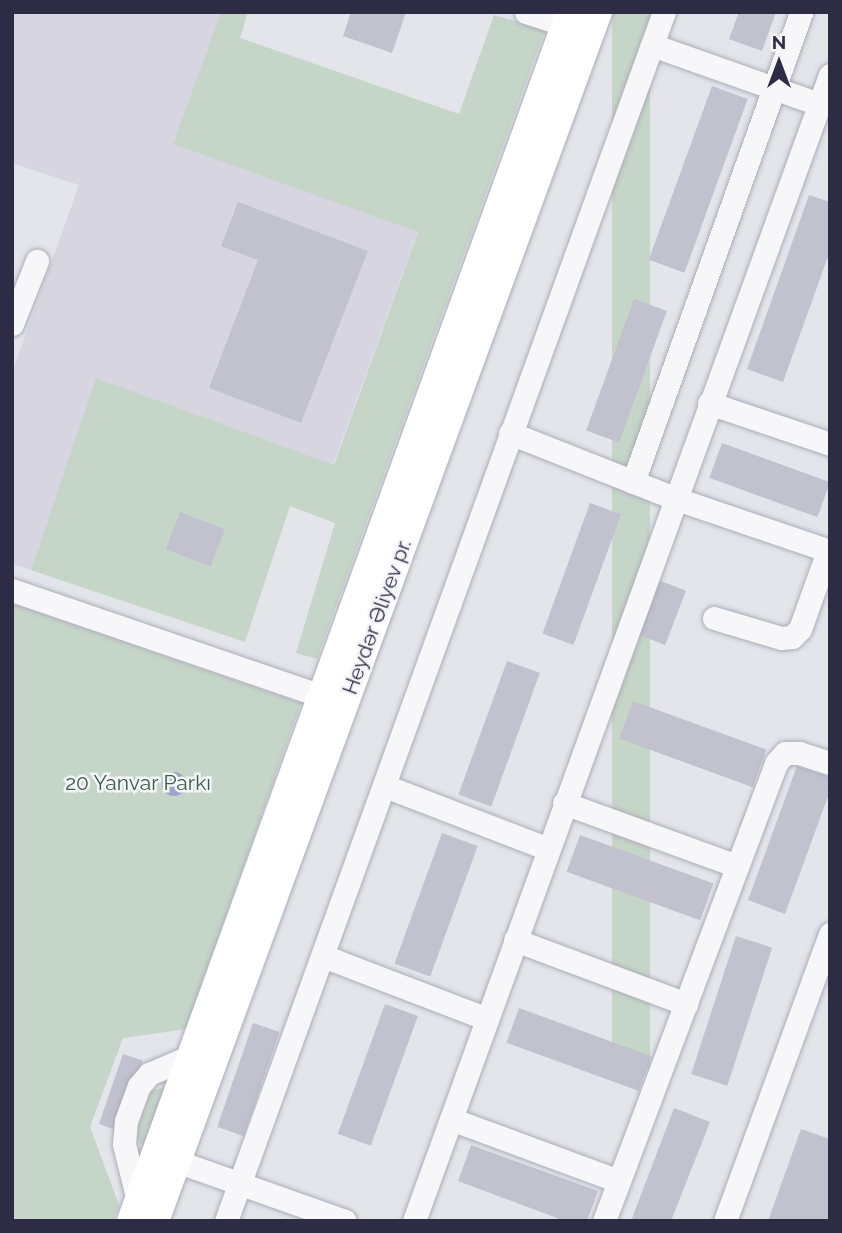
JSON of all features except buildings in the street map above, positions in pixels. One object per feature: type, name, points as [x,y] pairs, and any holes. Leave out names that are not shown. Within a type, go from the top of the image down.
[{"type":"main road","name":"Heydər Əliyev pr.","points":[[142,1214],[176,1161],[598,12]]},
{"type":"main road","name":"Heydər Əliyev pr.","points":[[142,1214],[191,1056],[568,19]]},
{"type":"street","points":[[526,12],[568,19]]},
{"type":"street","points":[[226,1221],[664,12]]},
{"type":"street","points":[[633,482],[800,12]]},
{"type":"street","points":[[652,45],[819,104]]},
{"type":"street","points":[[414,1221],[674,498],[830,75]]},
{"type":"street","points":[[12,324],[37,261]]},
{"type":"street","points":[[709,403],[830,443]]},
{"type":"street","points":[[510,433],[674,498],[829,551],[800,629],[792,637],[781,638],[714,618]]},
{"type":"street","points":[[12,590],[321,696]]},
{"type":"street","points":[[604,1221],[776,762],[785,753],[799,753],[830,763]]},
{"type":"street","points":[[385,786],[548,849]]},
{"type":"street","points":[[564,803],[737,866]]},
{"type":"street","points":[[725,1221],[830,933]]},
{"type":"street","points":[[515,940],[685,1004]]},
{"type":"street","points":[[323,956],[486,1019]]},
{"type":"street","points":[[142,1214],[124,1144],[126,1121],[139,1086],[149,1074],[191,1056]]},
{"type":"street","points":[[451,1119],[619,1181]]},
{"type":"street","points":[[176,1161],[345,1221]]},
{"type":"shaded area","points":[[12,12],[221,12],[174,144],[418,231],[333,465],[96,379],[31,570],[12,564],[12,373],[79,185],[12,163]]},
{"type":"green space","points":[[221,12],[248,12],[240,38],[459,114],[494,15],[545,30],[317,659],[296,653],[335,523],[290,506],[245,642],[31,570],[96,378],[334,465],[418,232],[173,144]]},
{"type":"green space","points":[[612,12],[650,12],[650,1069],[612,1069]]},
{"type":"green space","name":"20 Yanvar Parkı","points":[[12,603],[301,703],[186,1029],[123,1038],[90,1127],[119,1205],[113,1221],[12,1221]]},
{"type":"green space","points":[[169,1086],[146,1153],[135,1134],[151,1091]]},
{"type":"water","points":[[174,772],[183,775],[186,784],[183,793],[174,796],[165,793],[162,784],[165,775]]}]
